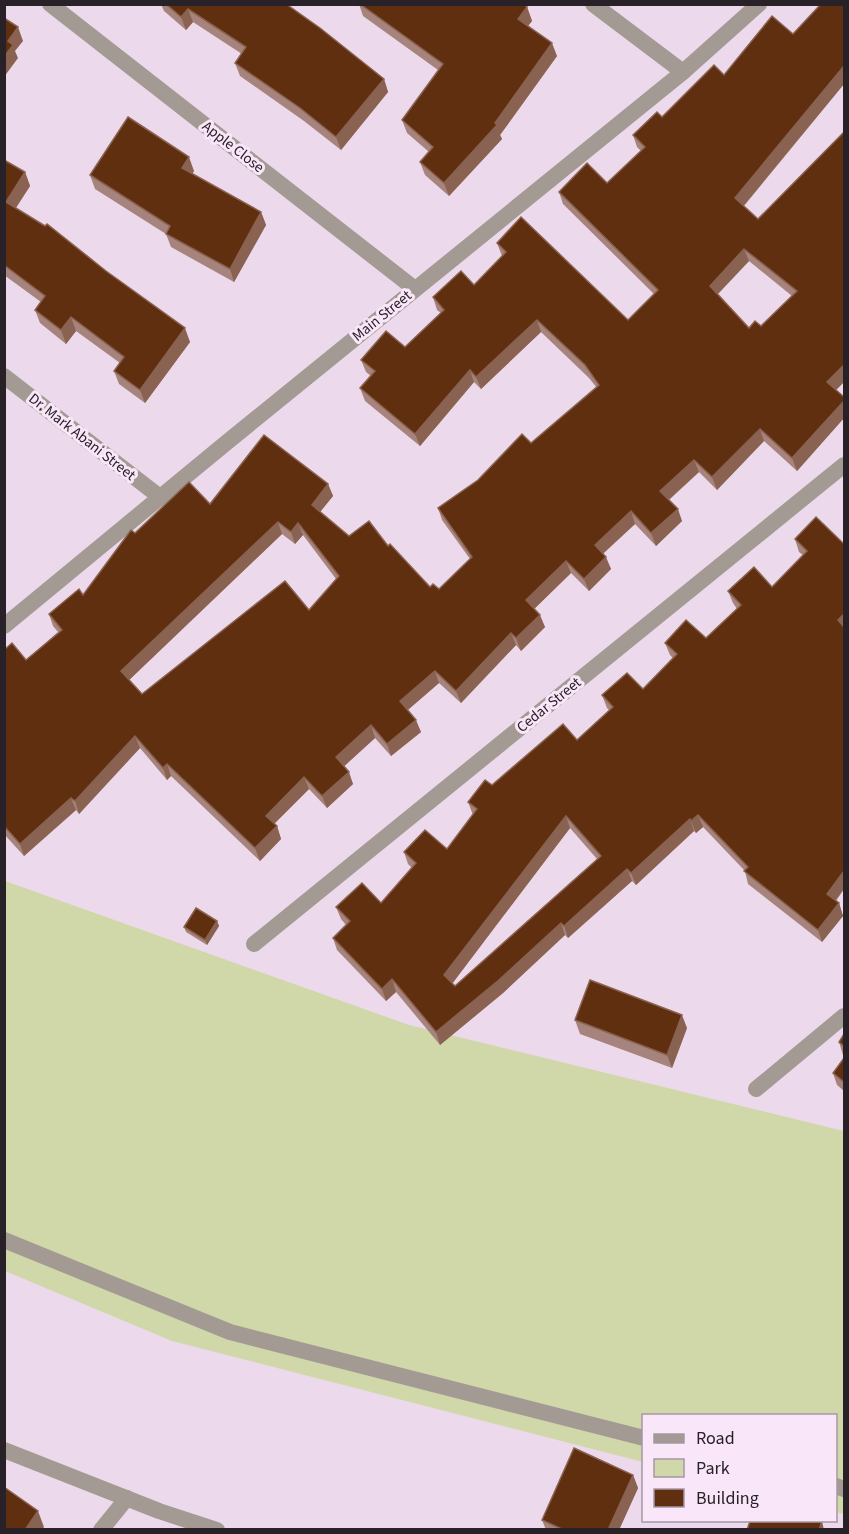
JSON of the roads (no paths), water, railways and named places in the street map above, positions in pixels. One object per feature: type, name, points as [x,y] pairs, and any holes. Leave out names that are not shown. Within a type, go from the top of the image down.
[{"type":"street","name":"Apple Close","points":[[50,4],[415,289]]},
{"type":"street","points":[[593,4],[683,72]]},
{"type":"street","name":"Main Street","points":[[4,626],[683,72],[759,4]]},
{"type":"street","name":"Dr. Mark Abani Street","points":[[4,376],[160,497]]},
{"type":"street","name":"Cedar Street","points":[[254,944],[844,465]]},
{"type":"street","points":[[756,1089],[844,1016]]},
{"type":"street","points":[[4,1240],[230,1332],[642,1437]]},
{"type":"street","points":[[4,1450],[217,1530]]},
{"type":"street","points":[[101,1530],[127,1498]]}]
